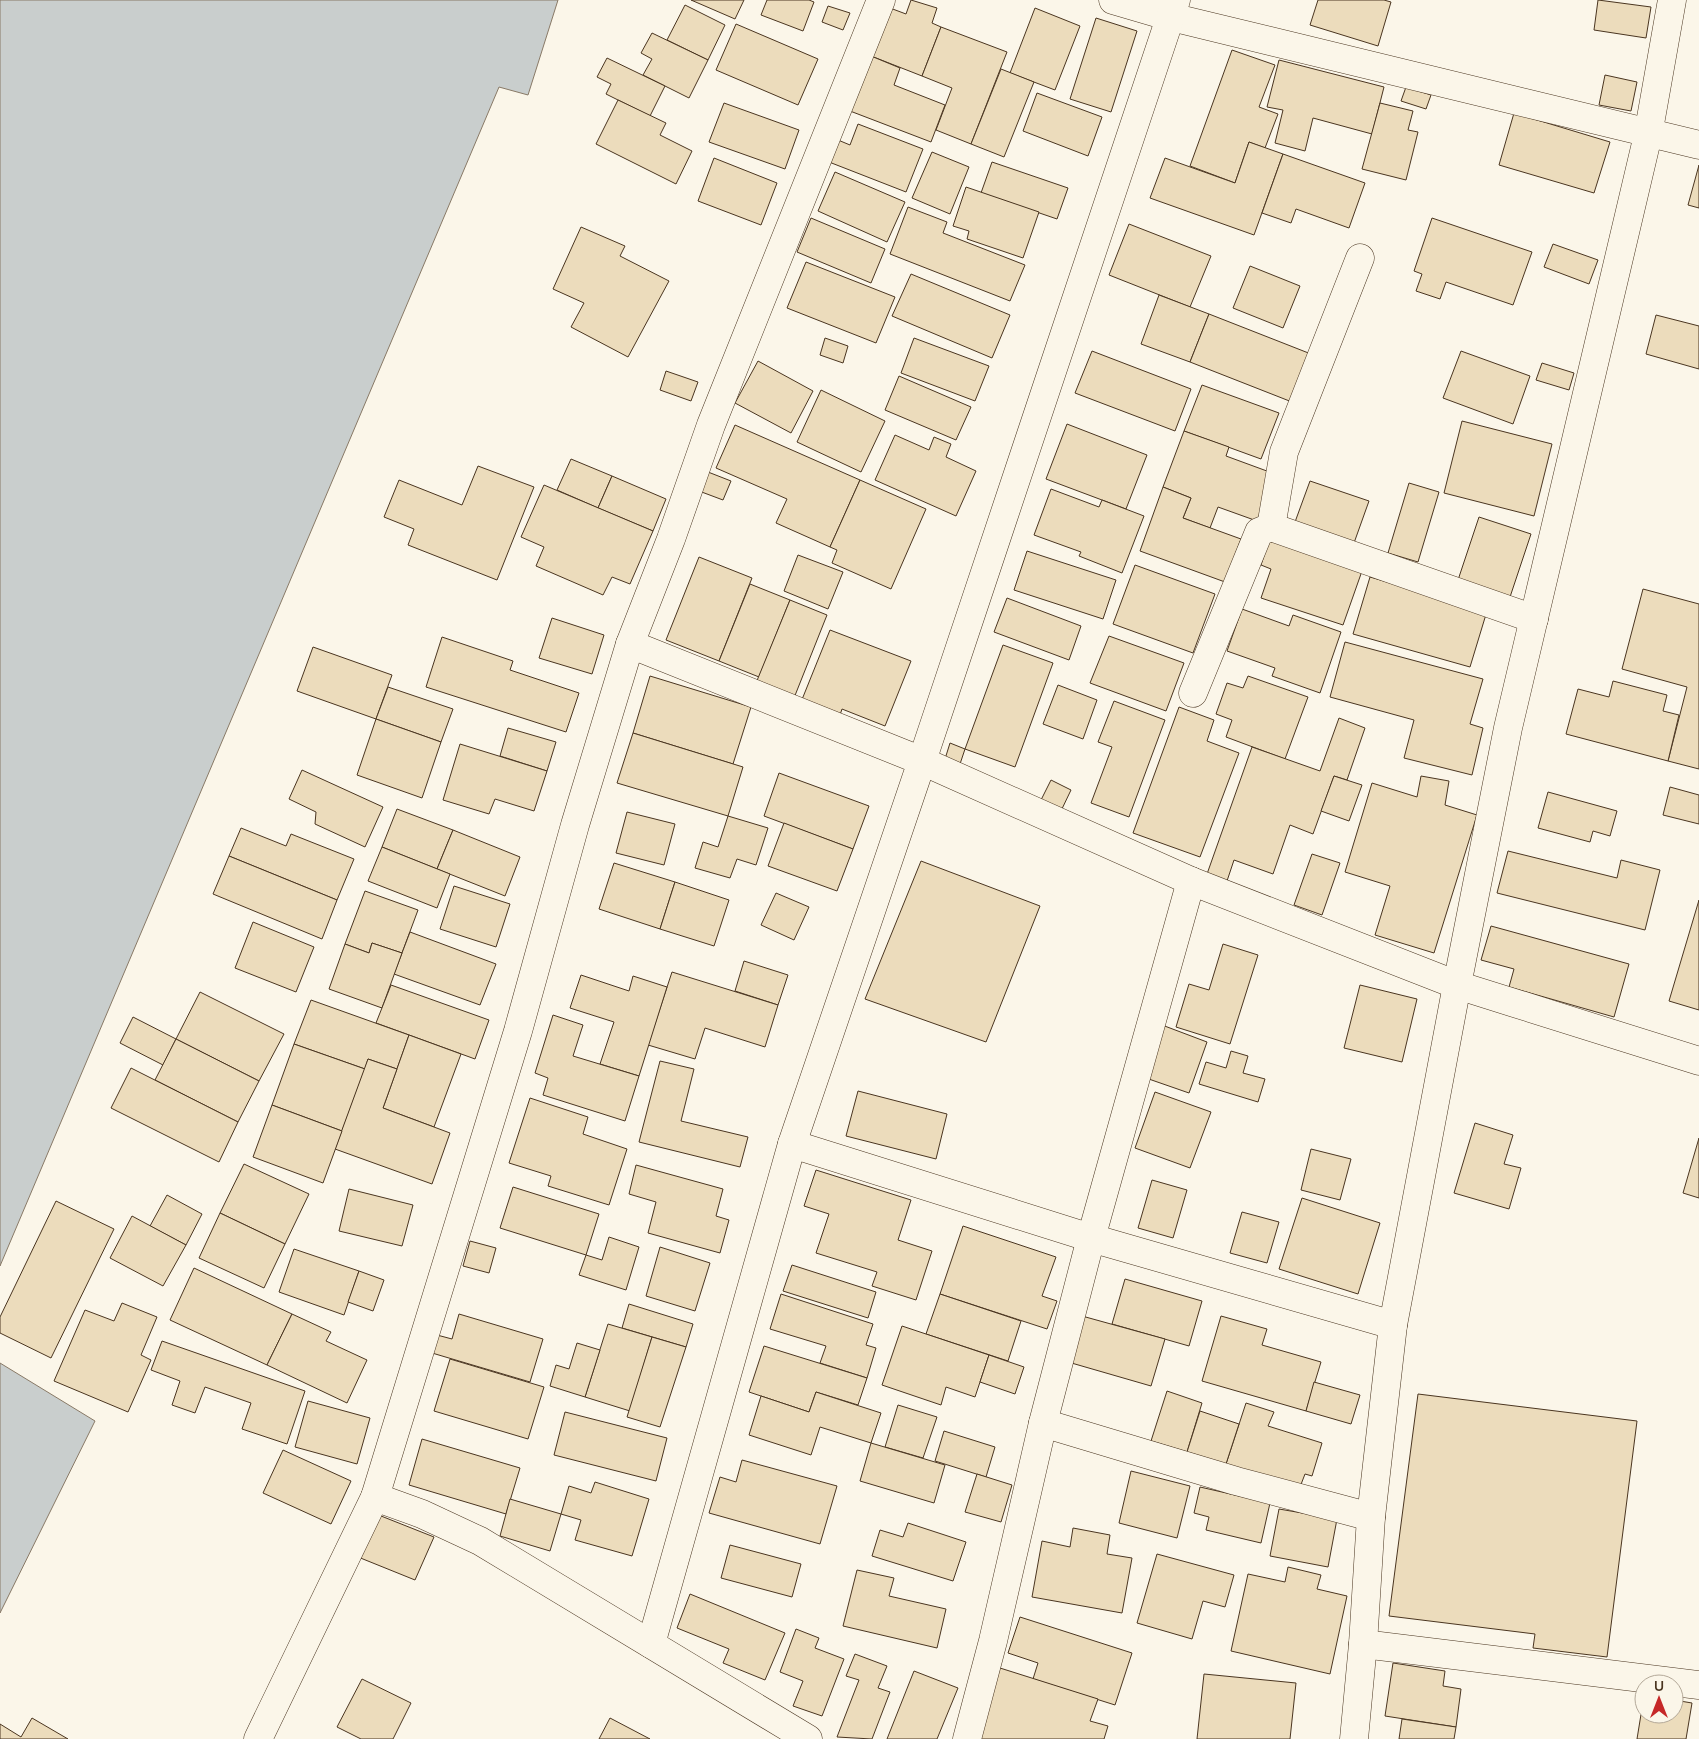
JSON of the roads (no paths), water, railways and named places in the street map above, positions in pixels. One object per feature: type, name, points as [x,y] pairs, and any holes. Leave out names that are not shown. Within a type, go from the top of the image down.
[{"type":"main road","points":[[258,1739],[375,1498],[518,1031],[575,825],[630,644],[671,539],[710,425],[882,0]]},
{"type":"main road","points":[[1112,0],[1173,9],[1648,135],[1699,145]]},
{"type":"main road","points":[[1354,1739],[1364,1644],[1371,1517],[1393,1325],[1508,728],[1648,135],[1672,0]]},
{"type":"main road","points":[[651,1644],[792,1144],[1173,9]]},
{"type":"main road","points":[[1271,527],[1284,452],[1360,258]]},
{"type":"main road","points":[[1193,693],[1259,532],[1271,527],[1534,620]]},
{"type":"main road","points":[[630,644],[922,761],[1191,881],[1457,985],[1699,1061]]},
{"type":"main road","points":[[967,1739],[993,1641],[1044,1423],[1091,1238],[1191,881]]},
{"type":"main road","points":[[792,1144],[1091,1238],[1393,1325]]},
{"type":"main road","points":[[1044,1423],[1236,1480],[1371,1517]]},
{"type":"main road","points":[[375,1498],[422,1514],[480,1541],[808,1739]]},
{"type":"main road","points":[[1364,1644],[1699,1685]]}]
